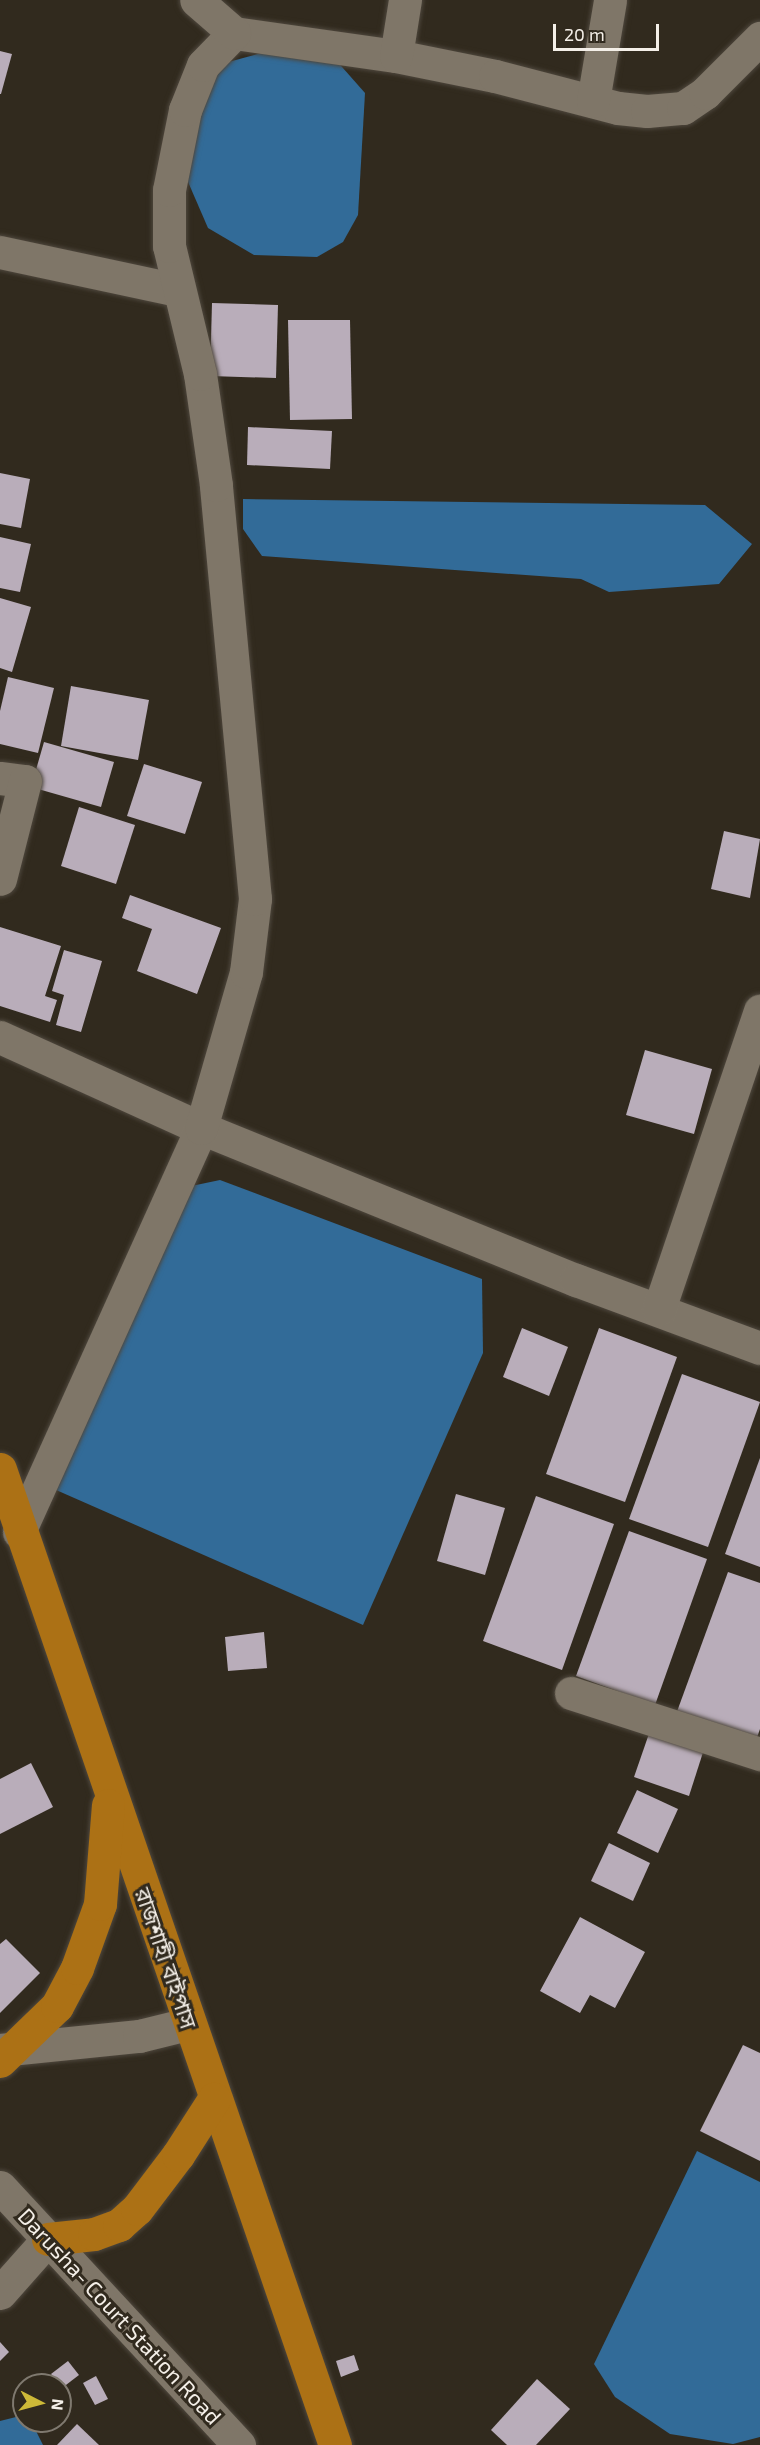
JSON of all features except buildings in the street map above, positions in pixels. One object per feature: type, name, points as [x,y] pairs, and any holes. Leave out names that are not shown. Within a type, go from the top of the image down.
[{"type":"highway","name":"রাজশাহী বাইপাস","points":[[0,1469],[19,1532],[110,1780],[188,2024],[335,2445]]},
{"type":"highway","points":[[4,2053],[57,2006],[81,1957],[102,1895],[110,1780]]},
{"type":"highway","points":[[48,2239],[94,2234],[119,2225],[137,2209],[178,2155],[214,2099]]},
{"type":"street","points":[[196,0],[234,33],[396,56],[628,109],[683,108],[712,87],[760,38]]},
{"type":"street","points":[[396,56],[405,0]]},
{"type":"street","points":[[593,100],[610,0]]},
{"type":"street","points":[[19,1532],[201,1128],[246,972],[255,898],[216,485],[200,374],[177,290],[169,246],[169,190],[185,110],[203,65],[234,33]]},
{"type":"street","points":[[0,252],[177,290]]},
{"type":"street","points":[[0,778],[25,782],[0,879]]},
{"type":"street","points":[[659,1309],[760,1011]]},
{"type":"street","points":[[0,1037],[201,1128],[576,1280],[760,1348]]},
{"type":"street","points":[[571,1693],[760,1754]]},
{"type":"street","points":[[4,2053],[139,2036],[188,2024]]},
{"type":"street","name":"Darusha- Court Station Road","points":[[0,2187],[239,2445]]},
{"type":"street","points":[[0,2293],[48,2239]]},
{"type":"water","points":[[272,50],[335,59],[365,93],[358,215],[343,242],[317,257],[254,255],[208,228],[182,168],[199,90],[221,64]]},
{"type":"water","points":[[243,499],[705,505],[752,544],[719,584],[609,592],[581,579],[262,556],[243,529]]},
{"type":"water","points":[[220,1180],[482,1279],[483,1353],[363,1625],[47,1486],[177,1189]]},
{"type":"water","points":[[697,2151],[760,2182],[760,2437],[733,2444],[670,2434],[615,2397],[594,2364]]},
{"type":"water","points":[[12,2418],[12,2433],[37,2433],[43,2445],[0,2445],[0,2421]]}]
